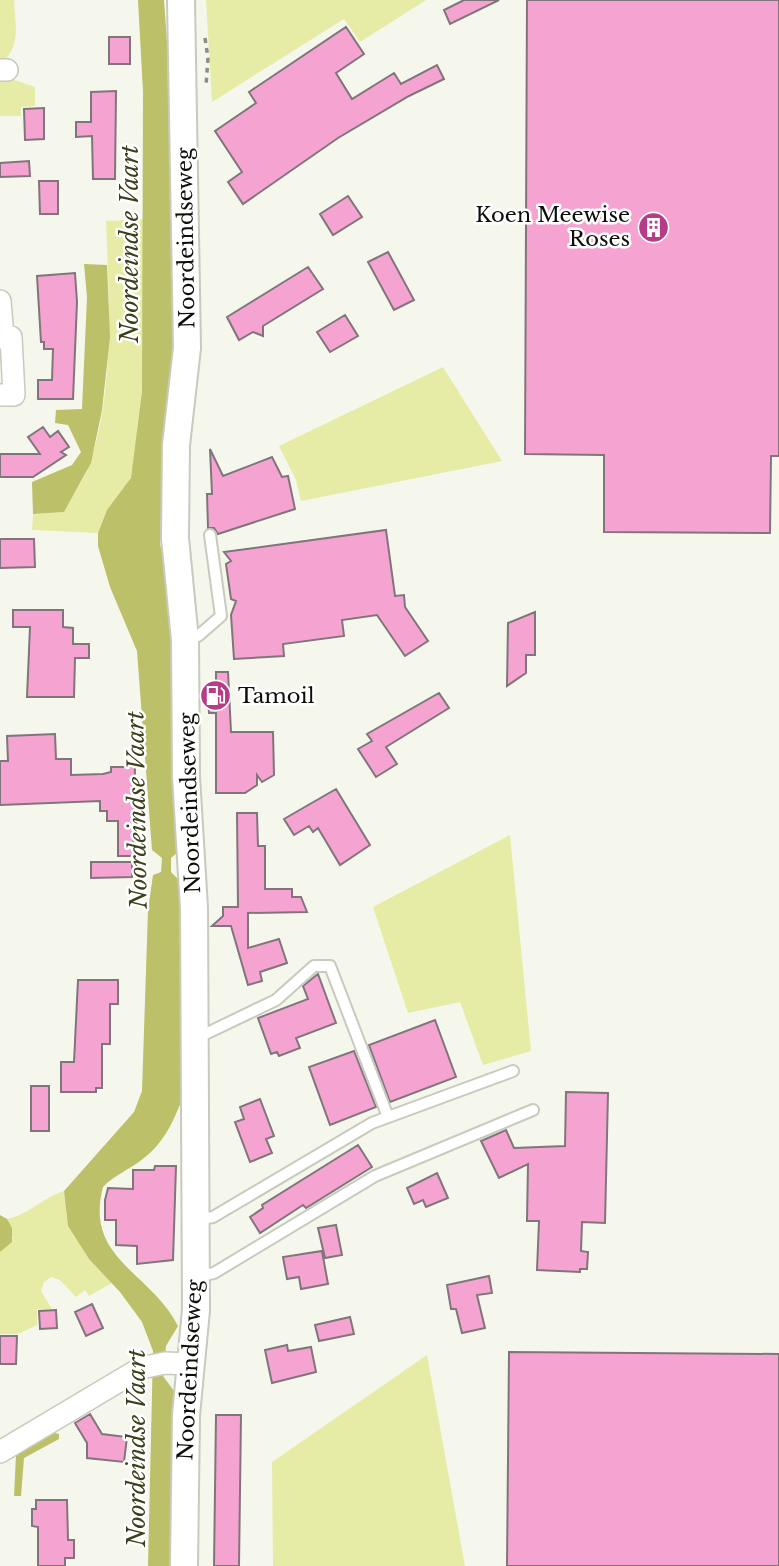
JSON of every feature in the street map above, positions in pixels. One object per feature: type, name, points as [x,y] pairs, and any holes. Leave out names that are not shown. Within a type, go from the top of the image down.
[{"type":"street","name":"Noordeindseweg","points":[[181,0],[187,348],[176,445],[174,538],[185,640],[187,809],[194,908],[196,1277],[186,1415],[184,1566]]},
{"type":"street","points":[[0,301],[1,337],[10,337],[14,395],[0,395]]},
{"type":"street","points":[[0,1452],[141,1368],[159,1364],[191,1364]]},
{"type":"lane","points":[[185,640],[198,636],[221,617],[210,535]]},
{"type":"lane","points":[[195,1039],[276,1000],[314,966],[330,966],[387,1117]]},
{"type":"lane","points":[[195,1220],[213,1217],[372,1123],[513,1071]]},
{"type":"lane","points":[[196,1277],[214,1273],[375,1176],[533,1110]]},
{"type":"shaded area","points":[[0,0],[14,0],[16,35],[12,51],[0,64]]},
{"type":"shaded area","points":[[138,0],[164,0],[167,42],[174,358],[163,454],[160,544],[168,575],[172,635],[174,786],[178,852],[171,858],[171,872],[181,882],[183,1096],[163,1138],[151,1152],[103,1187],[100,1211],[103,1232],[111,1248],[166,1307],[178,1326],[166,1346],[163,1376],[174,1391],[172,1566],[148,1566],[153,1351],[142,1322],[120,1292],[89,1259],[68,1226],[64,1191],[134,1112],[142,1091],[148,910],[153,875],[161,872],[162,858],[152,850],[137,651],[110,587],[98,546],[98,533],[107,510],[131,478],[142,392],[143,92]]},
{"type":"shaded area","points":[[206,0],[426,0],[360,42],[344,19],[212,102]]},
{"type":"shaded area","points":[[0,75],[35,87],[35,106],[21,107],[21,116],[0,116]]},
{"type":"shaded area","points":[[144,219],[142,392],[135,459],[129,484],[107,510],[98,533],[32,530],[33,514],[64,512],[89,466],[99,431],[109,342],[106,221]]},
{"type":"shaded area","points":[[84,264],[107,265],[110,337],[102,410],[91,463],[64,512],[33,514],[32,482],[72,465],[81,452],[68,425],[55,423],[56,410],[82,409],[87,297]]},
{"type":"shaded area","points":[[443,367],[502,461],[301,501],[296,480],[279,446]]},
{"type":"shaded area","points":[[510,835],[531,1051],[483,1065],[460,1002],[408,1013],[373,907]]},
{"type":"shaded area","points":[[64,1191],[68,1226],[89,1259],[112,1283],[89,1296],[85,1290],[76,1297],[60,1280],[51,1277],[44,1282],[41,1291],[52,1309],[37,1309],[37,1325],[18,1334],[0,1334],[0,1252],[13,1238],[7,1219],[23,1214]]},
{"type":"shaded area","points":[[0,1215],[7,1219],[12,1228],[12,1242],[0,1252]]},
{"type":"shaded area","points":[[427,1355],[465,1566],[273,1566],[272,1462]]},
{"type":"shaded area","points":[[55,1433],[59,1434],[59,1439],[24,1458],[21,1496],[14,1496],[16,1455]]},
{"type":"building","points":[[464,0],[499,0],[450,24],[444,10]]},
{"type":"building","name":"Koen Meewise Roses","points":[[527,0],[779,0],[779,456],[771,456],[770,533],[604,532],[604,455],[525,454]]},
{"type":"building","points":[[346,27],[364,54],[336,73],[352,99],[394,73],[401,84],[437,65],[444,79],[409,96],[338,138],[243,204],[228,182],[242,172],[215,131],[256,103],[249,92]]},
{"type":"building","points":[[109,37],[130,37],[130,64],[109,64]]},
{"type":"building","points":[[116,91],[115,179],[93,179],[92,136],[76,137],[76,122],[91,122],[91,92]]},
{"type":"building","points":[[44,108],[44,139],[25,140],[24,109]]},
{"type":"building","points":[[29,161],[30,176],[0,177],[0,163]]},
{"type":"building","points":[[39,181],[58,181],[58,214],[40,214]]},
{"type":"building","points":[[348,196],[362,217],[333,235],[320,214]]},
{"type":"building","points":[[388,252],[414,300],[394,310],[368,262]]},
{"type":"building","points":[[308,267],[323,289],[263,326],[263,336],[253,332],[239,340],[227,317]]},
{"type":"building","points":[[75,273],[77,302],[73,399],[38,399],[38,380],[52,380],[53,349],[44,349],[44,342],[41,342],[37,276]]},
{"type":"building","points":[[345,315],[358,336],[330,352],[317,332]]},
{"type":"building","points":[[43,427],[50,437],[58,431],[69,447],[61,452],[66,455],[33,477],[0,477],[0,454],[40,454],[28,437]]},
{"type":"building","points":[[210,449],[223,476],[272,457],[282,477],[288,476],[295,509],[218,534],[214,528],[208,528],[207,494],[212,494]]},
{"type":"building","points":[[386,530],[395,596],[404,595],[405,607],[428,641],[405,656],[377,615],[342,620],[344,636],[283,644],[284,656],[234,659],[231,615],[236,601],[231,599],[226,564],[231,561],[224,552]]},
{"type":"building","points":[[0,539],[34,539],[35,567],[0,568]]},
{"type":"building","points":[[13,610],[63,610],[63,627],[73,628],[73,644],[89,644],[89,658],[75,658],[74,697],[27,697],[30,627],[13,627]]},
{"type":"building","points":[[535,612],[535,655],[526,655],[526,673],[507,686],[508,623]]},
{"type":"building","points":[[216,672],[228,672],[231,732],[273,732],[274,775],[262,782],[257,775],[257,785],[245,793],[216,793],[216,713],[209,713],[207,683],[216,683]]},
{"type":"building","points":[[439,693],[449,708],[386,747],[397,764],[376,777],[358,749],[372,741],[367,734]]},
{"type":"building","points":[[55,734],[56,759],[71,759],[71,775],[103,774],[111,772],[111,767],[135,767],[133,856],[118,856],[118,821],[107,821],[107,811],[100,811],[100,801],[0,805],[0,761],[8,761],[7,736]]},
{"type":"building","points":[[336,789],[370,845],[340,865],[318,828],[313,832],[309,826],[294,835],[284,819]]},
{"type":"building","points":[[237,813],[257,813],[258,846],[265,846],[265,889],[292,889],[292,897],[301,897],[307,912],[248,913],[248,948],[279,939],[287,963],[260,972],[262,981],[248,985],[231,926],[212,926],[223,916],[223,907],[238,907]]},
{"type":"building","points":[[91,862],[132,862],[132,877],[91,878]]},
{"type":"building","points":[[318,974],[336,1023],[296,1038],[300,1048],[279,1056],[277,1052],[271,1054],[258,1018],[308,999],[303,986]]},
{"type":"building","points":[[78,980],[118,980],[118,1004],[110,1004],[110,1044],[102,1044],[102,1088],[96,1088],[96,1092],[61,1092],[61,1062],[74,1062]]},
{"type":"building","points":[[435,1020],[456,1077],[390,1102],[369,1045]]},
{"type":"building","points":[[354,1051],[376,1107],[330,1125],[309,1067]]},
{"type":"building","points":[[31,1086],[49,1086],[49,1131],[31,1131]]},
{"type":"building","points":[[566,1092],[608,1093],[605,1223],[582,1222],[581,1251],[588,1252],[587,1269],[580,1269],[580,1272],[537,1270],[539,1221],[527,1221],[528,1164],[499,1178],[481,1141],[506,1130],[514,1148],[565,1146]]},
{"type":"building","points":[[260,1099],[274,1136],[266,1139],[272,1153],[250,1162],[235,1122],[244,1119],[240,1107]]},
{"type":"building","points":[[358,1145],[372,1167],[306,1208],[303,1205],[260,1233],[250,1217],[263,1208],[262,1205]]},
{"type":"building","points":[[155,1166],[176,1166],[173,1260],[137,1264],[137,1246],[116,1245],[116,1220],[105,1220],[105,1200],[108,1188],[133,1189],[133,1170],[154,1170]]},
{"type":"building","points":[[437,1173],[448,1198],[426,1207],[423,1200],[414,1204],[407,1188]]},
{"type":"building","points":[[336,1225],[342,1255],[325,1258],[318,1228]]},
{"type":"building","points":[[322,1251],[328,1284],[301,1289],[299,1277],[287,1279],[283,1257]]},
{"type":"building","points":[[489,1276],[492,1293],[477,1295],[485,1328],[462,1333],[456,1309],[451,1309],[447,1285]]},
{"type":"building","points":[[92,1304],[103,1328],[86,1336],[75,1312]]},
{"type":"building","points":[[56,1310],[57,1328],[40,1329],[39,1311]]},
{"type":"building","points":[[350,1317],[354,1334],[319,1341],[315,1325]]},
{"type":"building","points":[[0,1336],[17,1336],[16,1364],[0,1364]]},
{"type":"building","points":[[287,1345],[288,1351],[311,1347],[316,1372],[272,1383],[265,1350]]},
{"type":"building","points":[[509,1352],[779,1354],[779,1566],[507,1566]]},
{"type":"building","points":[[90,1414],[102,1434],[127,1437],[124,1462],[87,1458],[87,1443],[75,1423]]},
{"type":"building","points":[[216,1415],[241,1415],[239,1566],[214,1566]]},
{"type":"building","points":[[36,1500],[67,1500],[68,1540],[74,1540],[74,1558],[65,1558],[65,1566],[38,1566],[38,1527],[32,1526],[32,1509],[36,1509]]},
{"type":"place","name":"Koen Meewise Roses","points":[[653,227]]},
{"type":"place","name":"Tamoil","points":[[215,696]]},
{"type":"water label","name":"Noordeindse Vaart","points":[[130,244]]},
{"type":"water label","name":"Noordeindse Vaart","points":[[137,810]]},
{"type":"water label","name":"Noordeindse Vaart","points":[[137,1448]]}]
